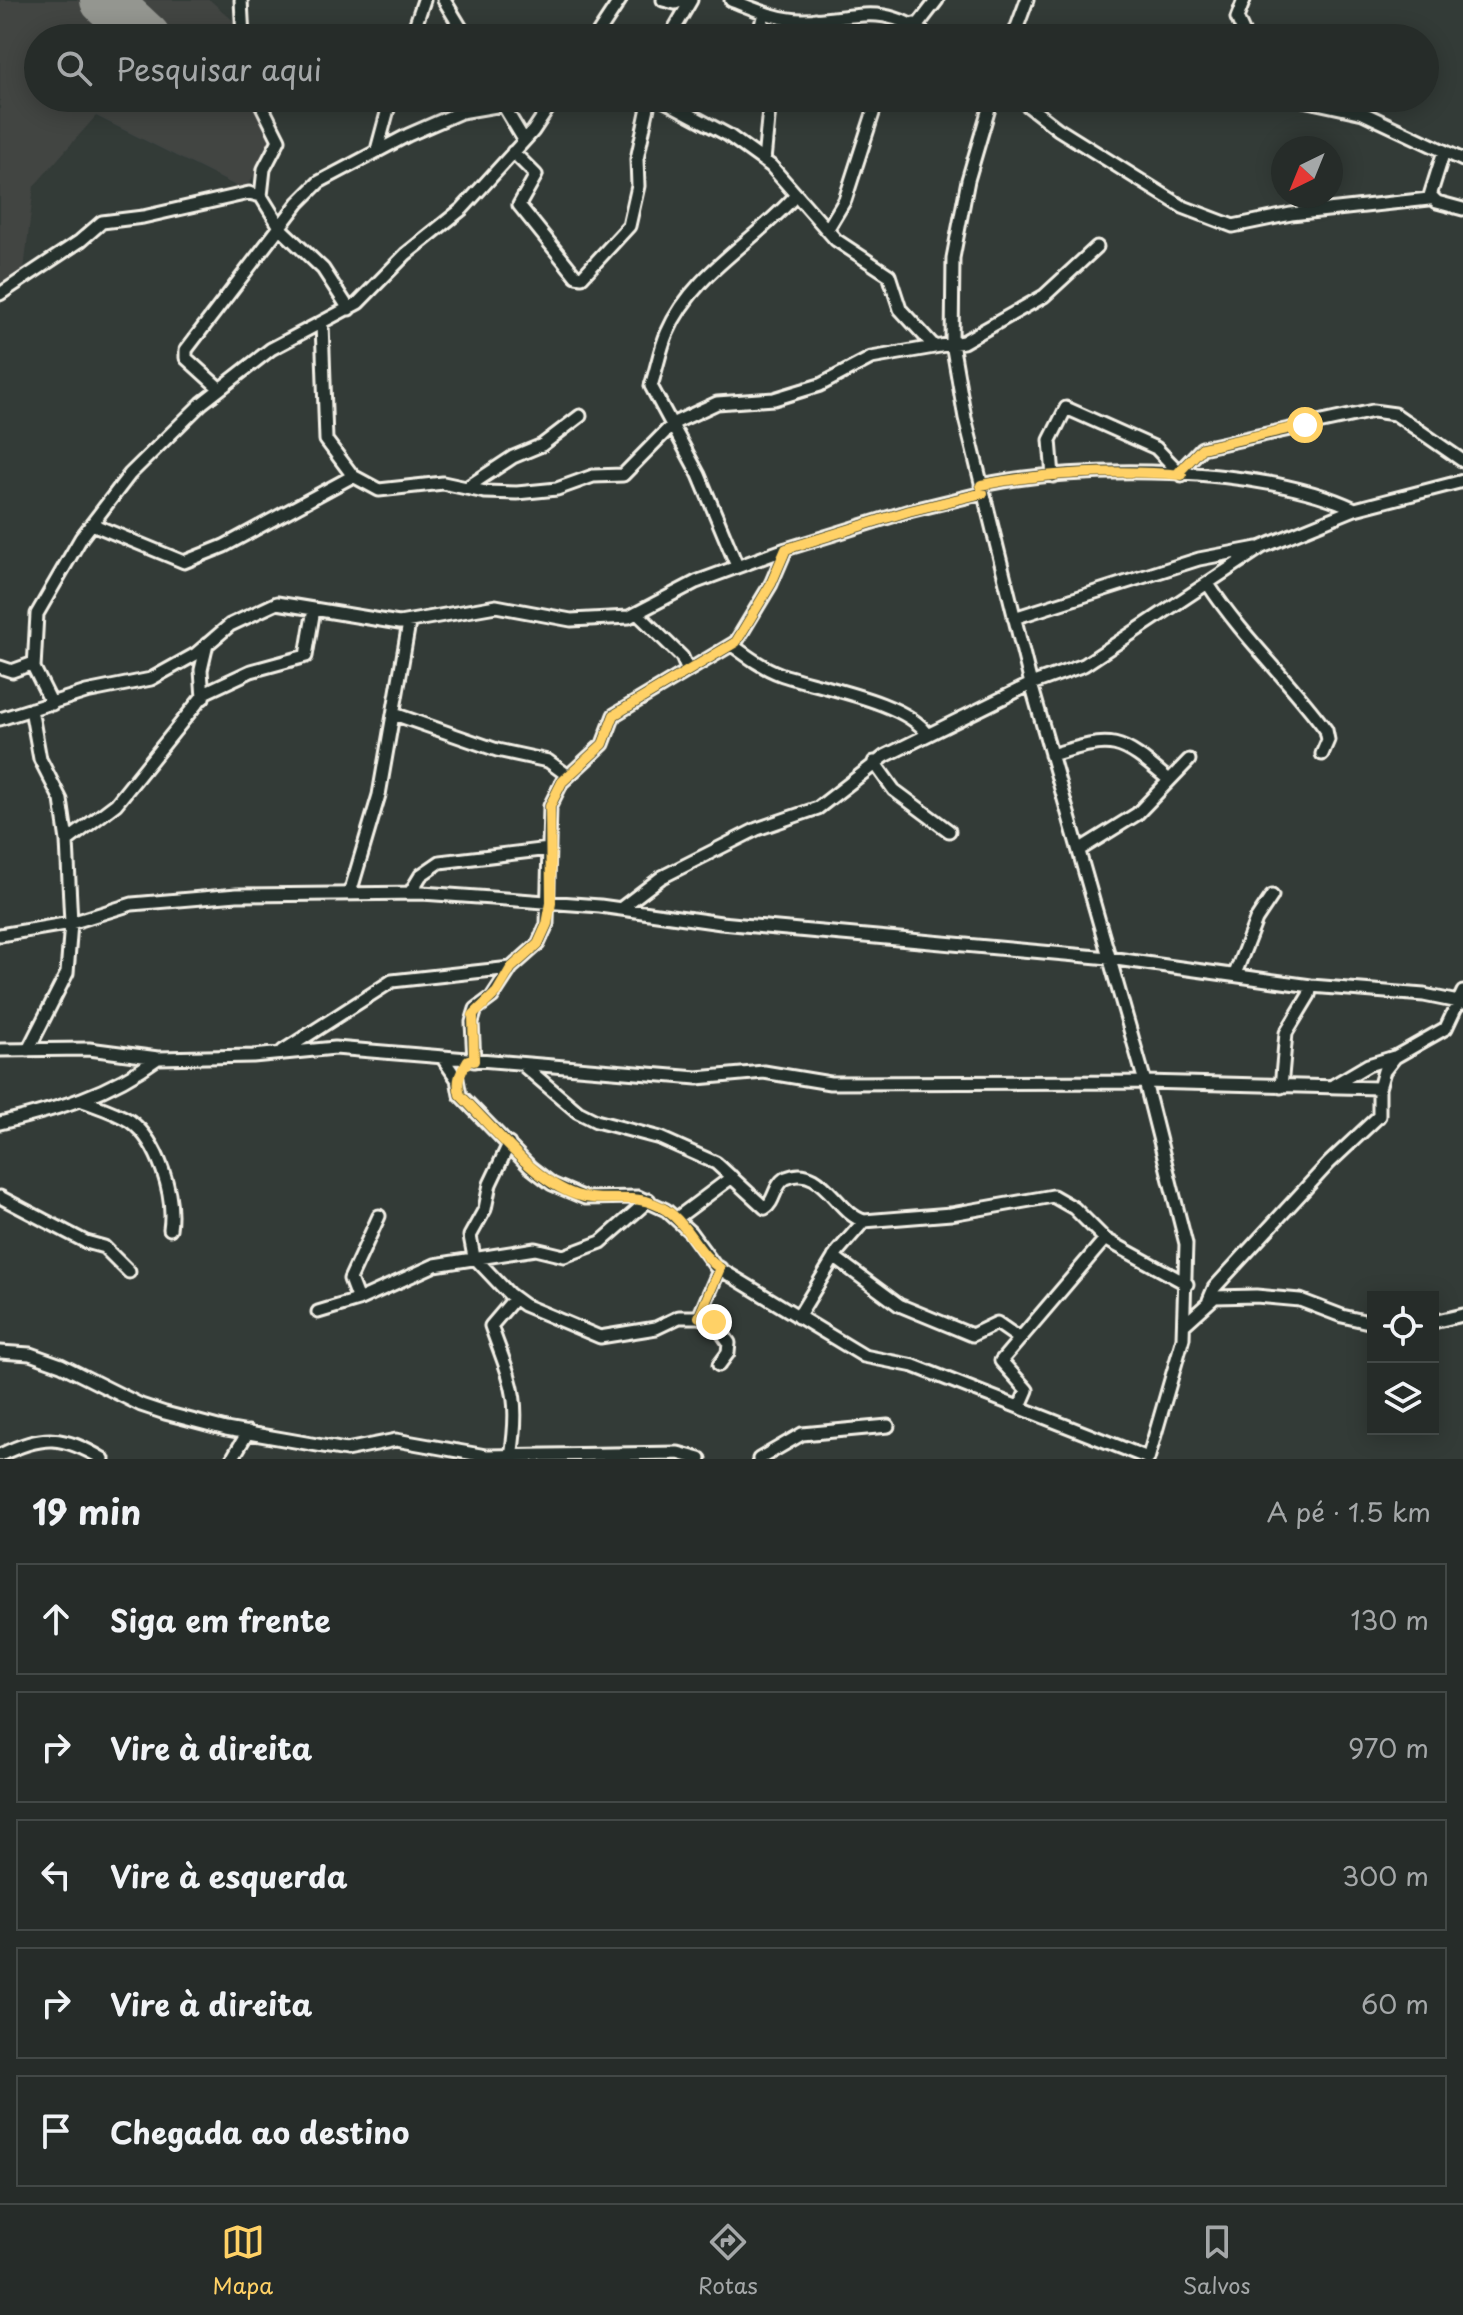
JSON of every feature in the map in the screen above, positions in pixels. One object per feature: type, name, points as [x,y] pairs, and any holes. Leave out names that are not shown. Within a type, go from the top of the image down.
[{"type":"street","points":[[241,0],[242,24]]},
{"type":"street","points":[[416,24],[424,0]]},
{"type":"street","points":[[444,0],[459,24]]},
{"type":"street","points":[[604,24],[620,0]]},
{"type":"street","points":[[663,0],[675,3],[683,0]]},
{"type":"street","points":[[677,24],[691,0]]},
{"type":"street","points":[[731,0],[777,18],[815,19],[874,9],[913,24]]},
{"type":"street","points":[[917,24],[937,0]]},
{"type":"street","points":[[1018,24],[1027,0]]},
{"type":"street","points":[[1240,24],[1237,18],[1244,0]]},
{"type":"street","points":[[761,24],[764,13]]},
{"type":"street","points":[[814,24],[815,19]]},
{"type":"street","points":[[265,112],[279,140],[265,164],[261,196],[281,228],[323,269],[349,309]]},
{"type":"street","points":[[377,150],[387,112]]},
{"type":"street","points":[[219,388],[186,358],[186,350],[319,182],[377,150],[461,112]]},
{"type":"street","points":[[506,112],[524,140]]},
{"type":"street","points":[[52,704],[34,663],[37,614],[81,538],[94,525],[137,465],[219,388],[271,349],[349,309],[406,254],[462,209],[524,140],[545,112]]},
{"type":"street","points":[[513,152],[536,175],[519,205],[576,276],[582,277],[629,226],[638,186],[637,159],[647,112]]},
{"type":"street","points":[[685,112],[728,135],[764,161],[843,246],[889,275],[900,309],[934,346]]},
{"type":"street","points":[[764,161],[769,112]]},
{"type":"street","points":[[827,230],[845,200],[873,112]]},
{"type":"street","points":[[442,1057],[457,1079],[460,1095],[530,1167],[572,1194],[649,1200],[677,1218],[720,1268],[864,1356],[914,1366],[1148,1458],[1174,1380],[1185,1324],[1186,1244],[1145,1082],[1031,684],[982,489],[952,343],[953,258],[968,180],[988,112]]},
{"type":"street","points":[[1036,112],[1183,207],[1233,226],[1291,214],[1432,197]]},
{"type":"street","points":[[1358,112],[1463,160]]},
{"type":"street","points":[[1432,197],[1444,151]]},
{"type":"street","points":[[737,566],[674,423],[651,386],[667,333],[706,276],[768,226],[796,195]]},
{"type":"street","points":[[0,294],[80,241],[102,222],[143,217],[223,197],[261,196]]},
{"type":"street","points":[[1432,197],[1437,202],[1463,209]]},
{"type":"street","points":[[322,323],[326,440],[353,476],[379,490],[443,483],[517,493],[557,489],[593,476],[618,476],[629,470],[674,423],[717,403],[774,399],[820,385],[871,358],[963,342],[1032,304],[1097,247]]},
{"type":"street","points":[[1053,476],[1050,440],[1066,408],[1151,445],[1181,473]]},
{"type":"street","points":[[1181,473],[1202,448],[1373,411],[1395,414],[1463,461]]},
{"type":"street","points":[[466,488],[513,457],[542,445],[580,416]]},
{"type":"street","points":[[0,719],[95,690],[151,679],[241,619],[277,603],[409,623],[496,606],[578,621],[638,614],[696,582],[786,549],[982,489],[1053,476],[1181,473],[1300,488],[1355,509]]},
{"type":"street","points":[[94,525],[179,562],[188,561],[224,546],[353,476]]},
{"type":"street","points":[[1014,618],[1199,559],[1262,547],[1355,509],[1463,481]]},
{"type":"street","points":[[620,909],[662,877],[757,829],[818,808],[874,762],[927,734],[970,717],[1031,684],[1084,665],[1262,547]]},
{"type":"street","points":[[457,1079],[471,1061],[473,1015],[497,992],[511,968],[538,944],[547,924],[551,903],[550,806],[567,775],[603,744],[614,715],[732,645],[749,624],[786,549]]},
{"type":"street","points":[[1208,584],[1238,629],[1261,656],[1281,672],[1326,730],[1328,740],[1322,754]]},
{"type":"street","points":[[67,841],[116,804],[211,689],[241,675],[306,656],[314,609]]},
{"type":"street","points":[[638,614],[682,657],[688,671]]},
{"type":"street","points":[[350,893],[379,795],[409,623]]},
{"type":"street","points":[[203,698],[201,670],[207,644]]},
{"type":"street","points":[[732,645],[780,674],[837,689],[917,720],[927,734]]},
{"type":"street","points":[[0,667],[12,671],[34,663]]},
{"type":"street","points":[[28,1050],[67,973],[71,923],[67,841],[61,800],[40,759],[31,709]]},
{"type":"street","points":[[394,714],[497,750],[548,761],[567,775]]},
{"type":"street","points":[[1051,755],[1111,741],[1137,754],[1169,780]]},
{"type":"street","points":[[1079,850],[1128,822],[1189,760]]},
{"type":"street","points":[[874,762],[894,790],[949,831]]},
{"type":"street","points":[[410,893],[421,875],[440,862],[549,849]]},
{"type":"street","points":[[0,935],[71,923],[132,904],[237,895],[410,893],[620,909],[721,923],[1109,958],[1311,986],[1461,999],[1446,1028],[1395,1057],[1368,1065],[1333,1085]]},
{"type":"street","points":[[1235,974],[1256,920],[1272,896]]},
{"type":"street","points":[[283,1051],[392,981],[511,968]]},
{"type":"street","points":[[1281,1087],[1286,1033],[1309,995],[1311,986]]},
{"type":"street","points":[[0,1050],[89,1049],[158,1058],[253,1056],[335,1048],[697,1078],[764,1072],[821,1082],[874,1081],[888,1085],[1145,1082],[1379,1088]]},
{"type":"street","points":[[1185,1324],[1329,1163],[1379,1116],[1379,1088],[1384,1071],[1395,1057]]},
{"type":"street","points":[[0,1123],[83,1101],[127,1079],[158,1058]]},
{"type":"street","points":[[524,1065],[578,1112],[596,1121],[660,1138],[716,1163],[765,1208],[781,1182],[808,1175],[864,1221],[951,1214],[1053,1196],[1074,1208],[1105,1239],[1187,1284]]},
{"type":"street","points":[[83,1101],[130,1122],[149,1142],[173,1206],[170,1229]]},
{"type":"street","points":[[509,1144],[490,1184],[485,1209],[471,1230],[474,1257],[514,1299],[600,1337],[656,1328],[679,1317],[699,1317],[714,1322],[729,1343],[728,1353],[719,1365]]},
{"type":"street","points":[[677,1218],[732,1177]]},
{"type":"street","points":[[0,1197],[86,1242],[104,1247],[129,1272]]},
{"type":"street","points":[[318,1312],[358,1300],[435,1265],[535,1249],[564,1256],[601,1242],[630,1213],[649,1200]]},
{"type":"street","points":[[358,1300],[350,1279],[379,1216]]},
{"type":"street","points":[[798,1317],[834,1257],[864,1221]]},
{"type":"street","points":[[1020,1406],[1027,1390],[1000,1363],[1105,1239]]},
{"type":"street","points":[[834,1257],[899,1305],[972,1335],[997,1323],[1020,1339]]},
{"type":"street","points":[[699,1317],[720,1268]]},
{"type":"street","points":[[1209,1300],[1280,1296],[1367,1321]]},
{"type":"street","points":[[514,1299],[491,1325],[511,1375],[516,1399],[516,1458]]},
{"type":"street","points":[[1439,1321],[1463,1315]]},
{"type":"street","points":[[0,1352],[30,1354],[80,1373],[141,1405],[248,1432],[346,1450],[396,1440],[516,1458],[678,1453],[700,1459]]},
{"type":"street","points":[[759,1459],[802,1434],[888,1426]]},
{"type":"street","points":[[232,1459],[248,1432]]},
{"type":"street","points":[[0,1455],[21,1445],[64,1439],[103,1459]]},
{"type":"shaded area","points":[[0,0],[210,0],[237,24],[24,24],[24,112],[262,112],[277,142],[244,190],[96,116],[34,186],[24,270],[0,288]]},
{"type":"runway","points":[[105,0],[131,24]]},
{"type":"route","points":[[714,1322],[699,1317],[720,1268],[708,1258],[677,1218],[649,1200],[638,1197],[585,1198],[552,1184],[530,1167],[494,1126],[460,1095],[458,1088],[457,1079],[468,1060],[474,1061],[472,1022],[476,1009],[497,992],[511,968],[538,944],[547,924],[551,903],[550,806],[562,782],[570,771],[603,744],[614,715],[736,642],[771,584],[786,549],[875,520],[983,493],[981,485],[1006,480],[1136,472],[1182,475],[1179,472],[1197,450],[1305,425]]}]
